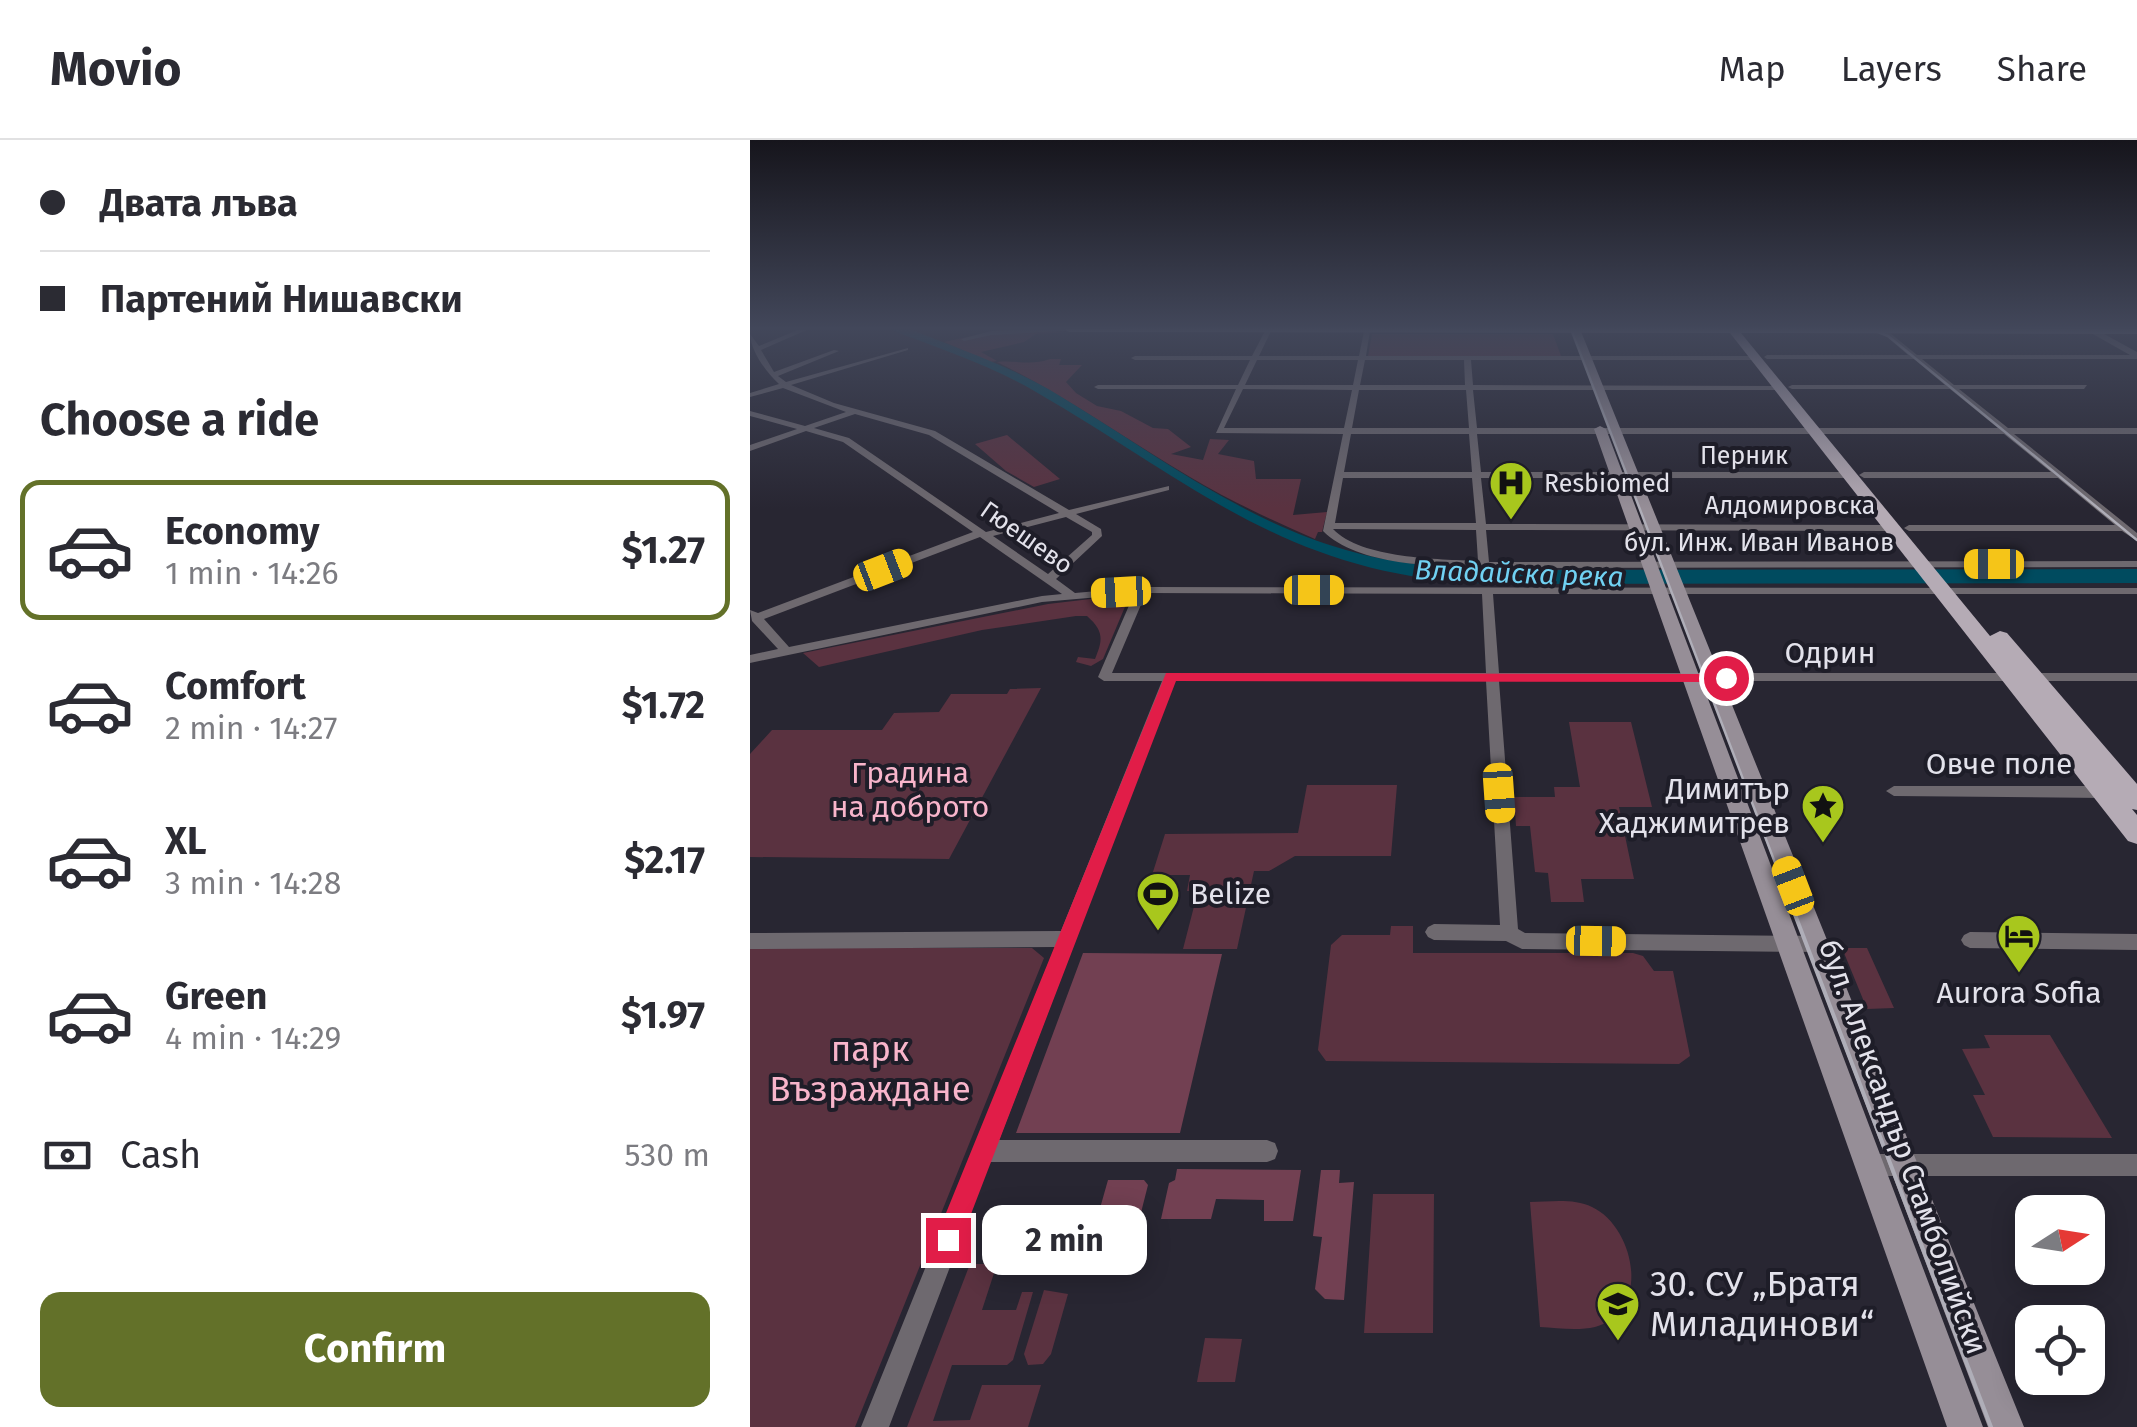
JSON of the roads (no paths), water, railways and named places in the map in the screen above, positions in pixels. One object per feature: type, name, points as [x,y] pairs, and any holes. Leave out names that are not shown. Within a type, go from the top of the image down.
[{"type":"main road","name":"бул. Александър Стамболийски","points":[[1586,389],[1632,475],[1653,528],[1659,565]]},
{"type":"main road","name":"бул. Александър Стамболийски","points":[[1598,389],[1617,475],[1636,528],[1659,565],[1802,944],[1870,1165],[1965,1427]]},
{"type":"main road","points":[[1786,389],[2022,677],[2126,794],[2137,834]]},
{"type":"main road","name":"бул. Александър Стамболийски","points":[[1802,944],[1902,1165],[2006,1427]]},
{"type":"street","points":[[794,389],[853,412],[932,433],[1098,534],[1049,580]]},
{"type":"street","points":[[1239,389],[1220,427],[2137,431]]},
{"type":"street","points":[[1328,529],[1356,389]]},
{"type":"street","points":[[1470,389],[1484,565]]},
{"type":"street","points":[[1954,389],[2137,538]]},
{"type":"street","points":[[750,448],[853,412]]},
{"type":"street","name":"Гюешево","points":[[750,413],[846,440],[1070,594],[1142,590],[1487,590]]},
{"type":"street","points":[[2106,423],[2137,444]]},
{"type":"street","points":[[1818,427],[2137,423]]},
{"type":"street","name":"Перник","points":[[1339,476],[2060,475]]},
{"type":"street","points":[[982,533],[1166,488]]},
{"type":"street","points":[[786,651],[753,614],[982,533],[1050,502]]},
{"type":"street","name":"Алдомировска","points":[[1328,529],[2126,528]]},
{"type":"street","name":"бул. Инж. Иван Иванов","points":[[1328,529],[1335,539],[1374,551],[1484,565],[2137,564]]},
{"type":"street","name":"Одрин","points":[[1142,590],[1104,677],[2137,676]]},
{"type":"street","points":[[1487,590],[1509,933]]},
{"type":"street","name":"бул. Инж. Иван Иванов","points":[[1487,590],[2137,591]]},
{"type":"street","points":[[750,658],[1070,594]]},
{"type":"street","points":[[875,1427],[1170,676]]},
{"type":"street","name":"Овче поле","points":[[1894,791],[2126,794]]},
{"type":"street","points":[[1434,932],[1509,933],[1522,941],[1802,944]]},
{"type":"street","points":[[750,941],[1067,939]]},
{"type":"street","points":[[1970,940],[2137,942]]},
{"type":"street","points":[[983,1151],[1267,1151]]},
{"type":"street","points":[[1870,1165],[2137,1165]]},
{"type":"water","name":"Владайска река","points":[[1030,389],[1050,390],[1193,480],[1267,520],[1346,550],[1430,566],[1482,570],[2137,569],[2137,583],[1491,584],[1420,578],[1358,564],[1301,545],[1249,521]]},
{"type":"tram line","points":[[1594,389],[1782,881]]},
{"type":"tram line","points":[[1953,389],[2137,540]]},
{"type":"tram line","points":[[1781,878],[1991,1427]]},
{"type":"place","name":"Resbiomed","points":[[1511,521]]},
{"type":"place","name":"Димитър Хаджимитрев","points":[[1823,844]]},
{"type":"place","name":"Belize","points":[[1158,932]]},
{"type":"place","name":"Aurora Sofia","points":[[2019,974]]},
{"type":"place","name":"30. СУ „Братя Миладинови“","points":[[1618,1342]]},
{"type":"park label","name":"Градина на доброто","points":[[910,790]]},
{"type":"park label","name":"парк Възраждане","points":[[870,1069]]}]
